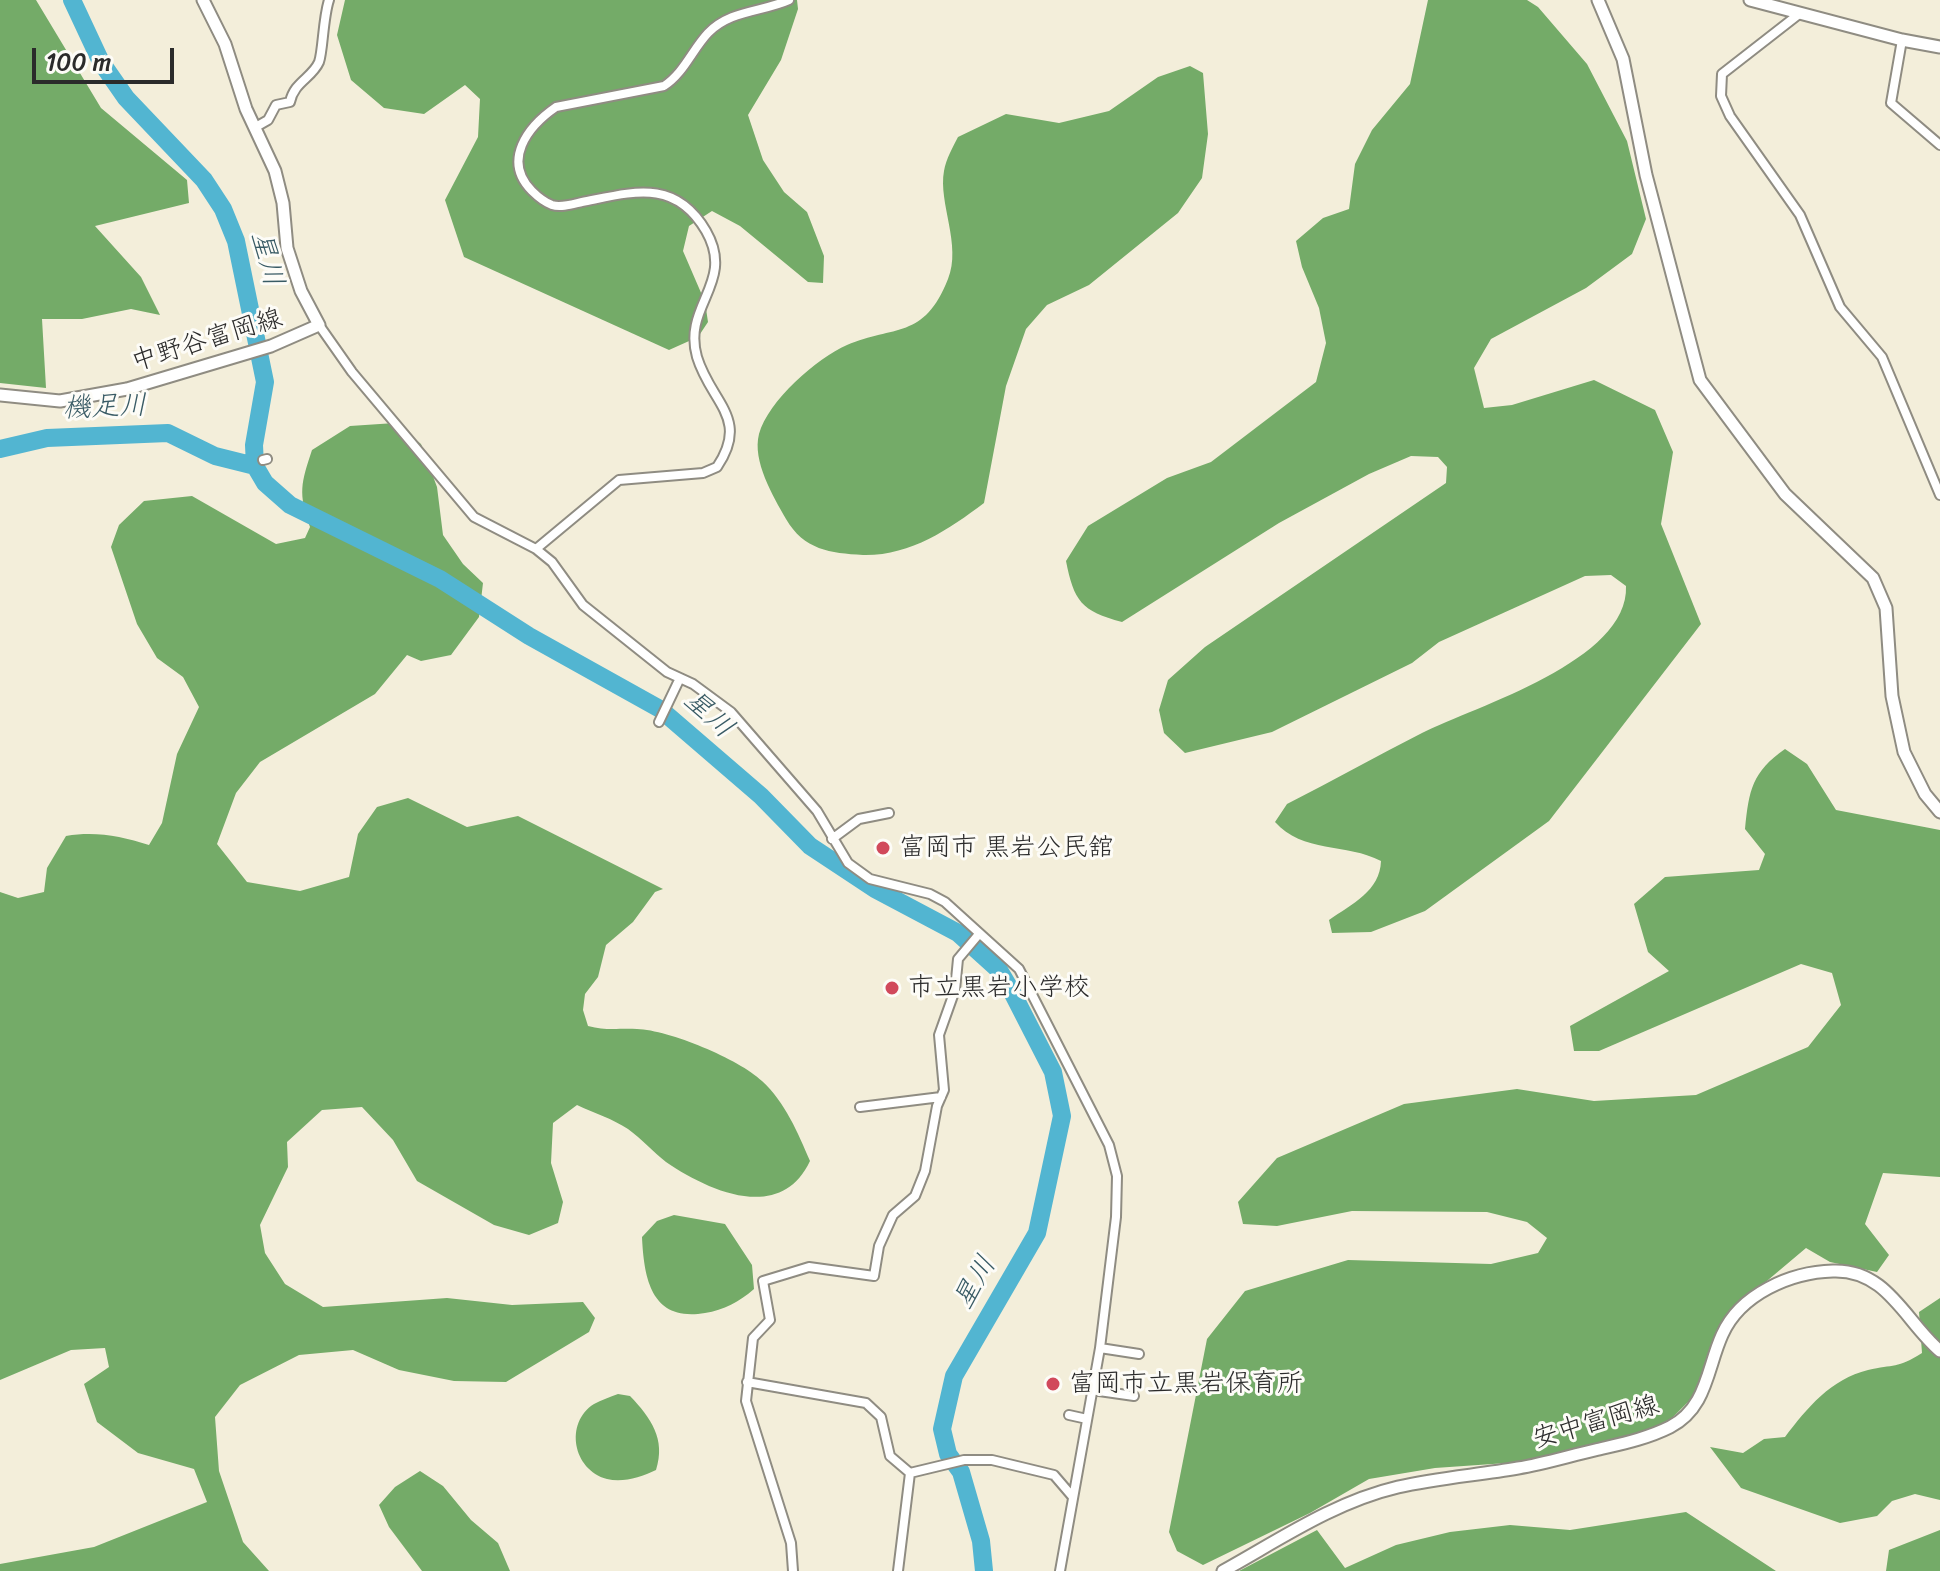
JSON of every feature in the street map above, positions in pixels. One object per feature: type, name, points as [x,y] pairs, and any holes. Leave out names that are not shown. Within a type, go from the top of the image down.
[{"type":"main road","name":"中野谷富岡線","points":[[0,395],[60,401],[182,375],[271,346],[319,325],[290,261],[280,186],[254,128],[225,44],[203,0]]},
{"type":"main road","points":[[1598,0],[1623,59],[1646,175],[1700,380],[1785,494],[1873,578],[1886,608],[1892,696],[1904,752],[1925,794],[1940,812]]},
{"type":"main road","points":[[1750,0],[1940,47]]},
{"type":"main road","name":"安中富岡線","points":[[1223,1571],[1325,1514],[1369,1495],[1520,1468],[1641,1439],[1672,1426],[1688,1414],[1699,1399],[1722,1333],[1756,1294],[1776,1284],[1831,1271],[1869,1278],[1905,1309],[1940,1351]]},
{"type":"street","points":[[254,128],[268,120],[276,105],[290,102],[292,91],[319,63],[322,21],[329,0]]},
{"type":"street","points":[[536,549],[619,480],[703,473],[717,467],[725,455],[732,432],[728,413],[710,388],[694,344],[694,323],[717,271],[716,253],[705,230],[676,197],[658,192],[632,193],[555,206],[541,199],[521,179],[517,163],[520,145],[541,117],[556,107],[664,86],[673,80],[707,34],[721,22],[789,0]]},
{"type":"street","points":[[1799,14],[1722,74],[1721,96],[1730,116],[1800,215],[1840,307],[1882,357],[1940,495]]},
{"type":"street","points":[[1902,40],[1891,103],[1940,145]]},
{"type":"street","points":[[319,325],[352,372],[474,517],[536,549],[552,562],[583,605],[646,656],[711,695],[731,712],[817,811],[848,863],[870,879],[930,894],[945,902],[1019,969],[1109,1145],[1117,1176],[1116,1217],[1100,1348],[1060,1571]]},
{"type":"street","points":[[659,722],[669,707],[680,678]]},
{"type":"street","points":[[832,839],[859,819],[889,813]]},
{"type":"street","points":[[793,1571],[791,1543],[746,1401],[753,1338],[770,1320],[763,1281],[767,1277],[809,1267],[874,1276],[879,1246],[893,1215],[915,1196],[925,1171],[944,1090],[939,1035],[955,990],[958,959],[978,935]]},
{"type":"street","points":[[860,1107],[941,1097]]},
{"type":"street","points":[[1100,1348],[1139,1354]]},
{"type":"street","points":[[747,1382],[866,1403],[881,1417],[890,1456],[910,1473]]},
{"type":"street","points":[[1092,1390],[1134,1396]]},
{"type":"street","points":[[1069,1415],[1087,1419]]},
{"type":"street","points":[[910,1473],[964,1460],[992,1460],[1054,1475],[1072,1496]]},
{"type":"street","points":[[898,1571],[910,1473]]},
{"type":"green space","points":[[0,0],[36,0],[101,108],[187,180],[189,203],[95,226],[141,277],[160,315],[131,309],[82,319],[42,319],[46,388],[0,383]]},
{"type":"green space","points":[[345,0],[797,0],[798,9],[781,60],[748,115],[763,160],[784,192],[807,212],[824,256],[823,283],[808,282],[740,226],[712,211],[689,226],[683,251],[705,302],[708,322],[698,337],[669,350],[464,257],[445,200],[478,137],[480,99],[465,85],[424,114],[384,108],[351,80],[337,35]]},
{"type":"green space","points":[[1428,0],[1527,0],[1538,7],[1587,64],[1627,141],[1646,219],[1632,254],[1586,288],[1491,339],[1474,368],[1484,408],[1512,405],[1594,380],[1655,410],[1673,452],[1661,524],[1701,624],[1549,821],[1425,911],[1371,932],[1332,933],[1329,920],[1370,889],[1376,881],[1381,861],[1368,855],[1311,843],[1286,832],[1275,822],[1287,804],[1422,733],[1545,678],[1577,658],[1603,637],[1620,613],[1626,586],[1611,575],[1585,576],[1439,642],[1412,663],[1272,732],[1185,753],[1164,733],[1159,710],[1168,680],[1205,647],[1446,483],[1447,467],[1438,457],[1411,456],[1369,474],[1279,523],[1122,622],[1097,613],[1082,602],[1072,586],[1066,561],[1088,526],[1167,478],[1211,462],[1316,382],[1326,343],[1319,308],[1302,267],[1296,241],[1323,218],[1349,209],[1355,164],[1372,130],[1410,84]]},
{"type":"green space","points":[[1190,66],[1203,73],[1208,134],[1202,178],[1178,213],[1089,285],[1047,305],[1026,329],[1006,386],[984,503],[928,540],[897,551],[863,555],[840,553],[819,548],[801,537],[775,500],[761,467],[758,444],[764,421],[795,382],[822,360],[847,345],[918,321],[939,299],[952,266],[944,171],[958,137],[1006,114],[1059,123],[1109,111],[1158,77]]},
{"type":"green space","points":[[395,423],[421,444],[437,487],[443,535],[463,564],[483,583],[479,617],[451,655],[421,661],[407,655],[375,694],[260,762],[236,793],[217,844],[247,882],[300,891],[349,877],[358,834],[377,807],[408,798],[467,827],[518,816],[663,889],[655,892],[633,922],[606,945],[598,977],[585,994],[583,1010],[588,1026],[667,1034],[703,1047],[751,1072],[778,1098],[810,1161],[797,1180],[781,1192],[744,1196],[723,1191],[666,1162],[622,1125],[577,1105],[553,1123],[551,1163],[563,1202],[558,1223],[529,1235],[494,1225],[417,1181],[393,1140],[362,1107],[322,1110],[287,1142],[288,1167],[260,1225],[265,1253],[285,1284],[323,1307],[447,1298],[512,1305],[583,1302],[595,1318],[589,1332],[506,1382],[454,1381],[399,1370],[353,1350],[299,1355],[240,1385],[215,1417],[219,1471],[243,1542],[269,1571],[0,1571],[0,1564],[94,1547],[207,1502],[194,1469],[138,1453],[97,1422],[84,1384],[109,1367],[105,1348],[71,1350],[0,1380],[0,892],[18,898],[44,892],[47,868],[66,836],[108,835],[149,845],[162,823],[177,754],[199,707],[183,677],[157,658],[137,624],[111,547],[119,525],[144,501],[192,496],[276,544],[305,538],[310,527],[302,488],[312,450],[350,426]]},
{"type":"green space","points":[[1785,749],[1807,764],[1836,810],[1940,830],[1940,1177],[1883,1173],[1865,1224],[1889,1255],[1877,1272],[1830,1262],[1806,1248],[1736,1307],[1717,1332],[1695,1395],[1669,1421],[1640,1433],[1521,1462],[1435,1468],[1369,1479],[1310,1513],[1203,1565],[1177,1551],[1169,1532],[1207,1339],[1245,1291],[1348,1260],[1491,1264],[1538,1253],[1547,1238],[1527,1222],[1487,1212],[1352,1211],[1277,1226],[1243,1224],[1238,1202],[1277,1158],[1404,1104],[1517,1089],[1594,1101],[1696,1095],[1808,1047],[1841,1005],[1832,973],[1801,964],[1599,1051],[1574,1051],[1570,1026],[1669,971],[1648,952],[1634,904],[1665,877],[1759,870],[1765,854],[1745,829],[1748,803],[1759,774]]},
{"type":"green space","points":[[674,1215],[725,1224],[752,1265],[754,1289],[731,1305],[705,1313],[687,1314],[673,1311],[662,1304],[649,1282],[642,1237],[657,1221]]},
{"type":"green space","points":[[1940,1298],[1940,1500],[1915,1494],[1892,1501],[1877,1516],[1840,1523],[1741,1488],[1710,1447],[1743,1453],[1764,1439],[1785,1437],[1811,1405],[1843,1380],[1868,1370],[1901,1364],[1922,1353],[1919,1312]]},
{"type":"green space","points":[[618,1394],[630,1396],[644,1412],[655,1430],[659,1448],[656,1470],[619,1480],[595,1474],[586,1466],[576,1445],[579,1422],[585,1412],[594,1404]]},
{"type":"green space","points":[[420,1471],[443,1486],[471,1520],[498,1543],[510,1571],[422,1571],[389,1527],[379,1505],[395,1487]]},
{"type":"green space","points":[[1686,1512],[1776,1571],[1239,1571],[1317,1530],[1345,1568],[1396,1545],[1450,1532],[1510,1525],[1570,1530]]},
{"type":"green space","points":[[1940,1530],[1940,1571],[1886,1571],[1889,1550]]},
{"type":"waterway","name":"星川","points":[[72,0],[101,62],[126,98],[204,180],[223,209],[236,241],[265,382],[254,445],[255,466],[265,483],[290,505],[440,579],[529,636],[660,709],[761,796],[810,846],[875,889],[958,933],[999,970],[1012,992],[1053,1072],[1062,1116],[1037,1233],[954,1376],[942,1429],[948,1454],[961,1472],[981,1541],[984,1571]]},
{"type":"waterway","name":"機足川","points":[[0,449],[47,438],[168,433],[215,456],[255,466]]},
{"type":"place","name":"富岡市 黒岩公民舘","points":[[883,848]]},
{"type":"place","name":"市立黒岩小学校","points":[[892,988]]},
{"type":"place","name":"富岡市立黒岩保育所","points":[[1053,1384]]}]
